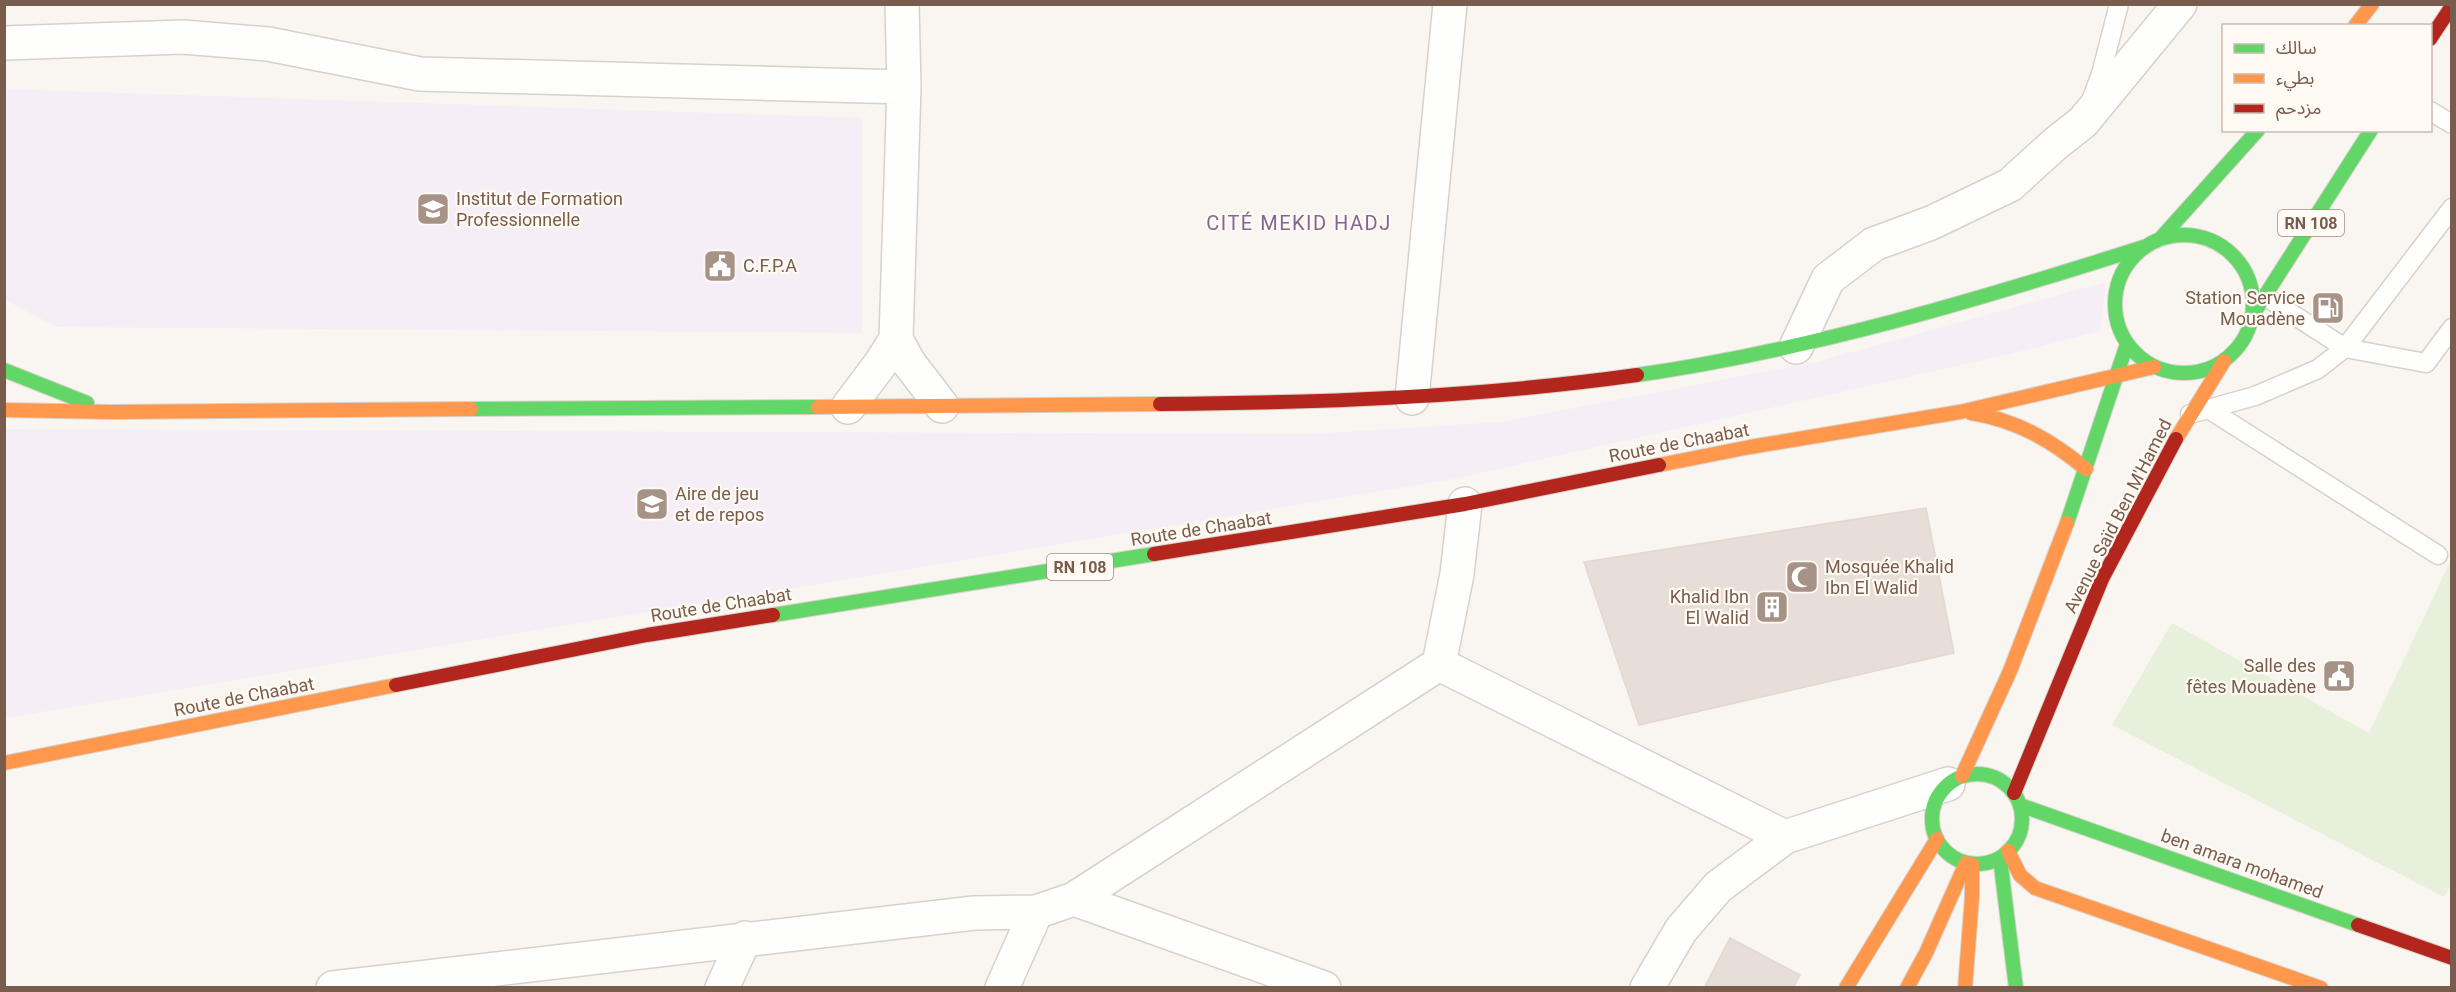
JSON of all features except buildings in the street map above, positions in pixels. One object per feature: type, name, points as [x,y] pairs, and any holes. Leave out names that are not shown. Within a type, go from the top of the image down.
[{"type":"main road","points":[[2357,24],[2372,4]]},
{"type":"main road","points":[[2432,36],[2451,6]]},
{"type":"main road","points":[[2160,239],[2256,132]]},
{"type":"main road","name":"RN 108","points":[[2252,316],[2371,132]]},
{"type":"main road","points":[[4,410],[111,412],[848,407],[1292,403],[1412,398],[1609,378],[1730,360],[1796,347],[1893,323],[2053,277],[2177,235],[2196,236],[2228,251],[2241,264],[2249,281],[2253,298],[2252,316],[2247,334],[2237,349],[2224,361],[2190,374],[2172,373],[2154,367],[2139,357],[2127,344],[2118,328],[2114,310],[2115,292],[2120,275],[2130,260],[2144,247]]},
{"type":"main road","name":"Avenue Saïd Ben M'Hamed","points":[[1955,780],[1999,697],[2033,612],[2086,469],[2127,344]]},
{"type":"main road","name":"Avenue Saïd Ben M'Hamed","points":[[2017,799],[2102,579],[2189,415],[2224,361]]},
{"type":"main road","name":"Route de Chaabat","points":[[4,763],[647,634],[1465,504],[1750,447],[1960,412],[2154,367]]},
{"type":"main road","points":[[4,370],[111,412]]},
{"type":"main road","points":[[1960,412],[1988,415],[2016,423],[2065,450],[2086,469]]},
{"type":"main road","points":[[1976,773],[1991,776],[2004,783],[2017,799],[2021,830],[2016,842],[1992,862],[1969,863],[1954,858],[1936,839],[1932,824],[1932,809],[1938,795],[1955,780],[1976,773]]},
{"type":"main road","name":"ben amara mohamed","points":[[2017,799],[2451,958]]},
{"type":"main road","points":[[1846,987],[1936,839]]},
{"type":"main road","points":[[2004,854],[2016,987]]},
{"type":"main road","points":[[2004,854],[2020,875],[2035,888],[2321,987]]},
{"type":"main road","points":[[1907,987],[1969,863]]},
{"type":"main road","points":[[1965,987],[1972,897],[1969,863]]},
{"type":"street","points":[[902,4],[904,87],[896,339],[909,363],[942,406]]},
{"type":"street","points":[[1412,398],[1450,4]]},
{"type":"street","points":[[1796,347],[1828,279],[1874,244],[1931,223],[2010,184],[2083,122],[2180,4]]},
{"type":"street","points":[[4,43],[183,37],[268,44],[420,74],[904,87]]},
{"type":"street","points":[[848,407],[871,378],[896,339]]},
{"type":"street","points":[[333,987],[974,913],[1036,912],[1074,899],[1439,664],[1457,574],[1465,504]]},
{"type":"street","points":[[1439,664],[1785,837]]},
{"type":"street","points":[[1647,987],[1681,930],[1718,887],[1785,837],[1955,780]]},
{"type":"street","points":[[1074,899],[1324,987]]},
{"type":"street","points":[[1002,987],[1036,912]]},
{"type":"street","points":[[722,987],[745,938]]},
{"type":"lane","points":[[2083,122],[2101,74],[2119,4]]},
{"type":"lane","points":[[2432,112],[2451,124]]},
{"type":"lane","points":[[2189,415],[2255,396],[2318,369],[2345,348],[2451,208]]},
{"type":"lane","points":[[2266,297],[2345,348],[2426,363],[2451,328]]},
{"type":"lane","points":[[2210,410],[2438,555]]},
{"type":"shaded area","name":"Institut de Formation Professionnelle","points":[[4,89],[862,118],[862,333],[57,327],[5,300]]},
{"type":"shaded area","name":"Aire de jeu et de repos","points":[[2106,282],[2100,331],[2010,354],[1454,479],[5,718],[5,429],[1311,434],[1501,422],[1816,362]]},
{"type":"green space","points":[[2451,560],[2452,883],[2444,897],[2112,725],[2172,623],[2369,733]]},
{"type":"traffic: fast","points":[[2160,239],[2256,132]]},
{"type":"traffic: fast","points":[[2252,316],[2370,132]]},
{"type":"traffic: fast","points":[[2184,235],[2210,240],[2233,255],[2248,278],[2253,304],[2248,330],[2233,353],[2210,368],[2184,373],[2158,368],[2135,353],[2120,330],[2115,304],[2120,278],[2135,255],[2158,240],[2184,235]]},
{"type":"traffic: fast","points":[[1637,375],[1766,352],[1893,322],[2144,247]]},
{"type":"traffic: fast","points":[[2067,523],[2127,344]]},
{"type":"traffic: fast","points":[[4,370],[87,403]]},
{"type":"traffic: fast","points":[[471,409],[818,407]]},
{"type":"traffic: fast","points":[[773,615],[1154,554]]},
{"type":"traffic: fast","points":[[1977,774],[1994,777],[2009,787],[2019,802],[2022,819],[2019,836],[2009,851],[1994,861],[1977,864],[1960,861],[1945,851],[1935,836],[1932,819],[1935,802],[1945,787],[1960,777],[1977,774]]},
{"type":"traffic: fast","points":[[2020,805],[2358,925]]},
{"type":"traffic: fast","points":[[2000,858],[2016,988]]},
{"type":"traffic: slow","points":[[2357,24],[2372,4]]},
{"type":"traffic: slow","points":[[2176,439],[2224,361]]},
{"type":"traffic: slow","points":[[1659,465],[1750,447],[1960,412],[2154,367]]},
{"type":"traffic: slow","points":[[818,407],[1160,404]]},
{"type":"traffic: slow","points":[[4,410],[111,412],[471,409]]},
{"type":"traffic: slow","points":[[1971,413],[2018,426],[2046,440],[2086,469]]},
{"type":"traffic: slow","points":[[1962,776],[2010,671],[2067,523]]},
{"type":"traffic: slow","points":[[4,763],[396,685]]},
{"type":"traffic: slow","points":[[1846,988],[1937,839]]},
{"type":"traffic: slow","points":[[2008,851],[2020,875],[2035,888],[2321,988]]},
{"type":"traffic: slow","points":[[1907,988],[1926,953],[1966,863]]},
{"type":"traffic: slow","points":[[1965,988],[1972,897],[1972,864]]},
{"type":"traffic: jam","points":[[2432,36],[2452,6]]},
{"type":"traffic: jam","points":[[1160,404],[1280,402],[1459,394],[1637,375]]},
{"type":"traffic: jam","points":[[2014,793],[2102,579],[2176,439]]},
{"type":"traffic: jam","points":[[1154,554],[1465,504],[1659,465]]},
{"type":"traffic: jam","points":[[396,685],[647,635],[773,615]]},
{"type":"traffic: jam","points":[[2358,925],[2452,958]]},
{"type":"place","name":"Institut de Formation Professionnelle","points":[[433,209]]},
{"type":"place","name":"C.F.P.A","points":[[720,266]]},
{"type":"place","name":"Station Service Mouadène","points":[[2328,308]]},
{"type":"place","name":"Aire de jeu et de repos","points":[[652,504]]},
{"type":"place","name":"Mosquée Khalid Ibn El Walid","points":[[1802,577]]},
{"type":"place","name":"Khalid Ibn El Walid","points":[[1772,607]]},
{"type":"place","name":"Salle des fêtes Mouadène","points":[[2339,676]]},
{"type":"district","name":"CITÉ MEKID HADJ","points":[[1299,223]]}]
